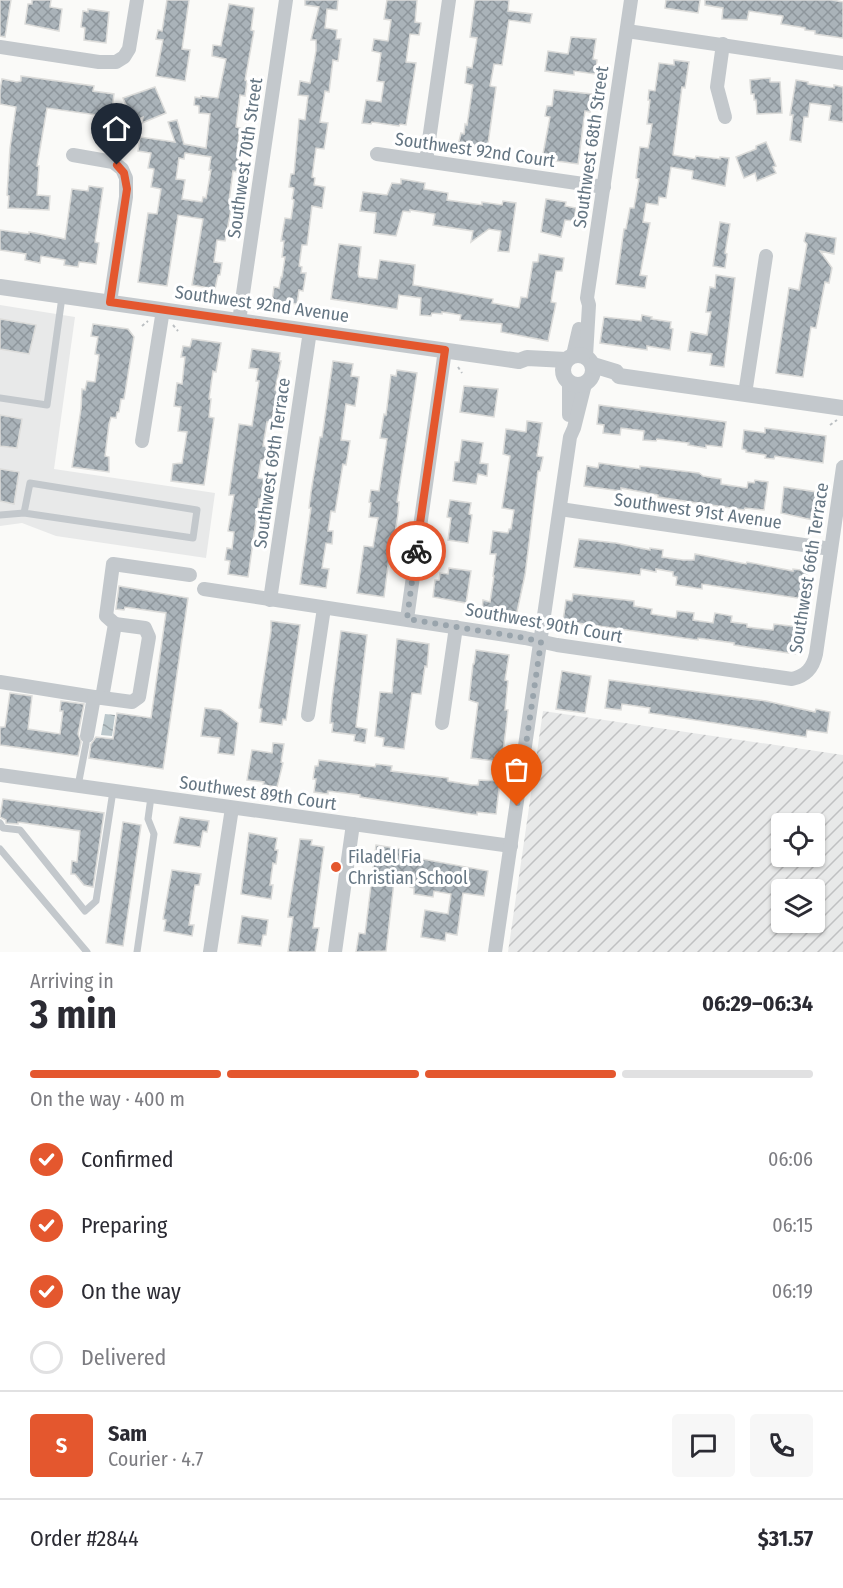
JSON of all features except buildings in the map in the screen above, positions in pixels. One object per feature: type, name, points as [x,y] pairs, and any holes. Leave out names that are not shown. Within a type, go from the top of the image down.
[{"type":"street","points":[[0,47],[113,63],[121,60],[128,52],[137,0]]},
{"type":"street","name":"Southwest 70th Street","points":[[239,321],[286,0]]},
{"type":"street","points":[[426,161],[449,0]]},
{"type":"street","name":"Southwest 68th Street","points":[[495,952],[570,437],[568,428],[571,396],[578,370],[589,305],[587,298],[631,0]]},
{"type":"street","points":[[627,31],[843,63]]},
{"type":"street","points":[[723,44],[717,87],[725,117]]},
{"type":"street","name":"Southwest 92nd Court","points":[[377,154],[604,187]]},
{"type":"street","points":[[73,155],[113,162],[122,169],[126,178],[126,197],[110,302]]},
{"type":"street","points":[[745,394],[766,256]]},
{"type":"street","name":"Southwest 92nd Avenue","points":[[0,287],[110,302],[167,316],[239,321],[519,361],[527,366],[553,372],[578,370],[616,372],[620,376],[745,394],[841,413]]},
{"type":"street","points":[[142,441],[167,316]]},
{"type":"street","name":"Southwest 69th Terrace","points":[[270,600],[310,331]]},
{"type":"street","points":[[407,619],[445,350]]},
{"type":"street","name":"Southwest 66th Terrace","points":[[807,673],[814,663],[817,650],[843,467]]},
{"type":"street","name":"Southwest 91st Avenue","points":[[560,509],[831,549]]},
{"type":"street","points":[[0,682],[132,702],[138,698],[149,637],[146,628],[115,624],[106,616],[113,564],[190,575]]},
{"type":"street","name":"Southwest 90th Court","points":[[204,589],[778,678],[792,679],[807,673]]},
{"type":"street","points":[[308,715],[324,608]]},
{"type":"street","points":[[87,740],[115,624]]},
{"type":"street","points":[[442,723],[456,627]]},
{"type":"street","name":"Southwest 89th Court","points":[[0,775],[511,846]]},
{"type":"street","points":[[210,952],[231,808]]},
{"type":"street","points":[[335,952],[353,824]]},
{"type":"lane","points":[[0,398],[46,405],[63,295]]},
{"type":"lane","points":[[0,515],[24,513],[193,538],[197,510],[30,483],[24,513]]},
{"type":"lane","points":[[78,786],[87,740]]},
{"type":"lane","points":[[0,824],[3,828],[20,830],[85,911],[96,901],[113,791]]},
{"type":"lane","points":[[137,952],[154,834],[148,819],[151,796]]},
{"type":"lane","points":[[0,849],[87,952]]},
{"type":"path","points":[[224,299],[229,306]]},
{"type":"path","points":[[167,316],[178,331]]},
{"type":"path","points":[[457,365],[462,373]]},
{"type":"path","points":[[830,425],[841,413]]},
{"type":"shaded area","points":[[0,305],[75,317],[54,469],[215,493],[206,558],[56,536],[22,523],[0,526]]},
{"type":"shaded area","points":[[543,711],[843,755],[843,952],[508,952]]},
{"type":"water","points":[[105,714],[115,715],[112,736],[101,735]]},
{"type":"way so far","points":[[416,551],[407,619],[541,642],[517,806]]},
{"type":"place","name":"Filadel Fia Christian School","points":[[336,867]]},
{"type":"route","points":[[117,165],[124,173],[127,189],[110,302],[445,350],[416,551]]}]
